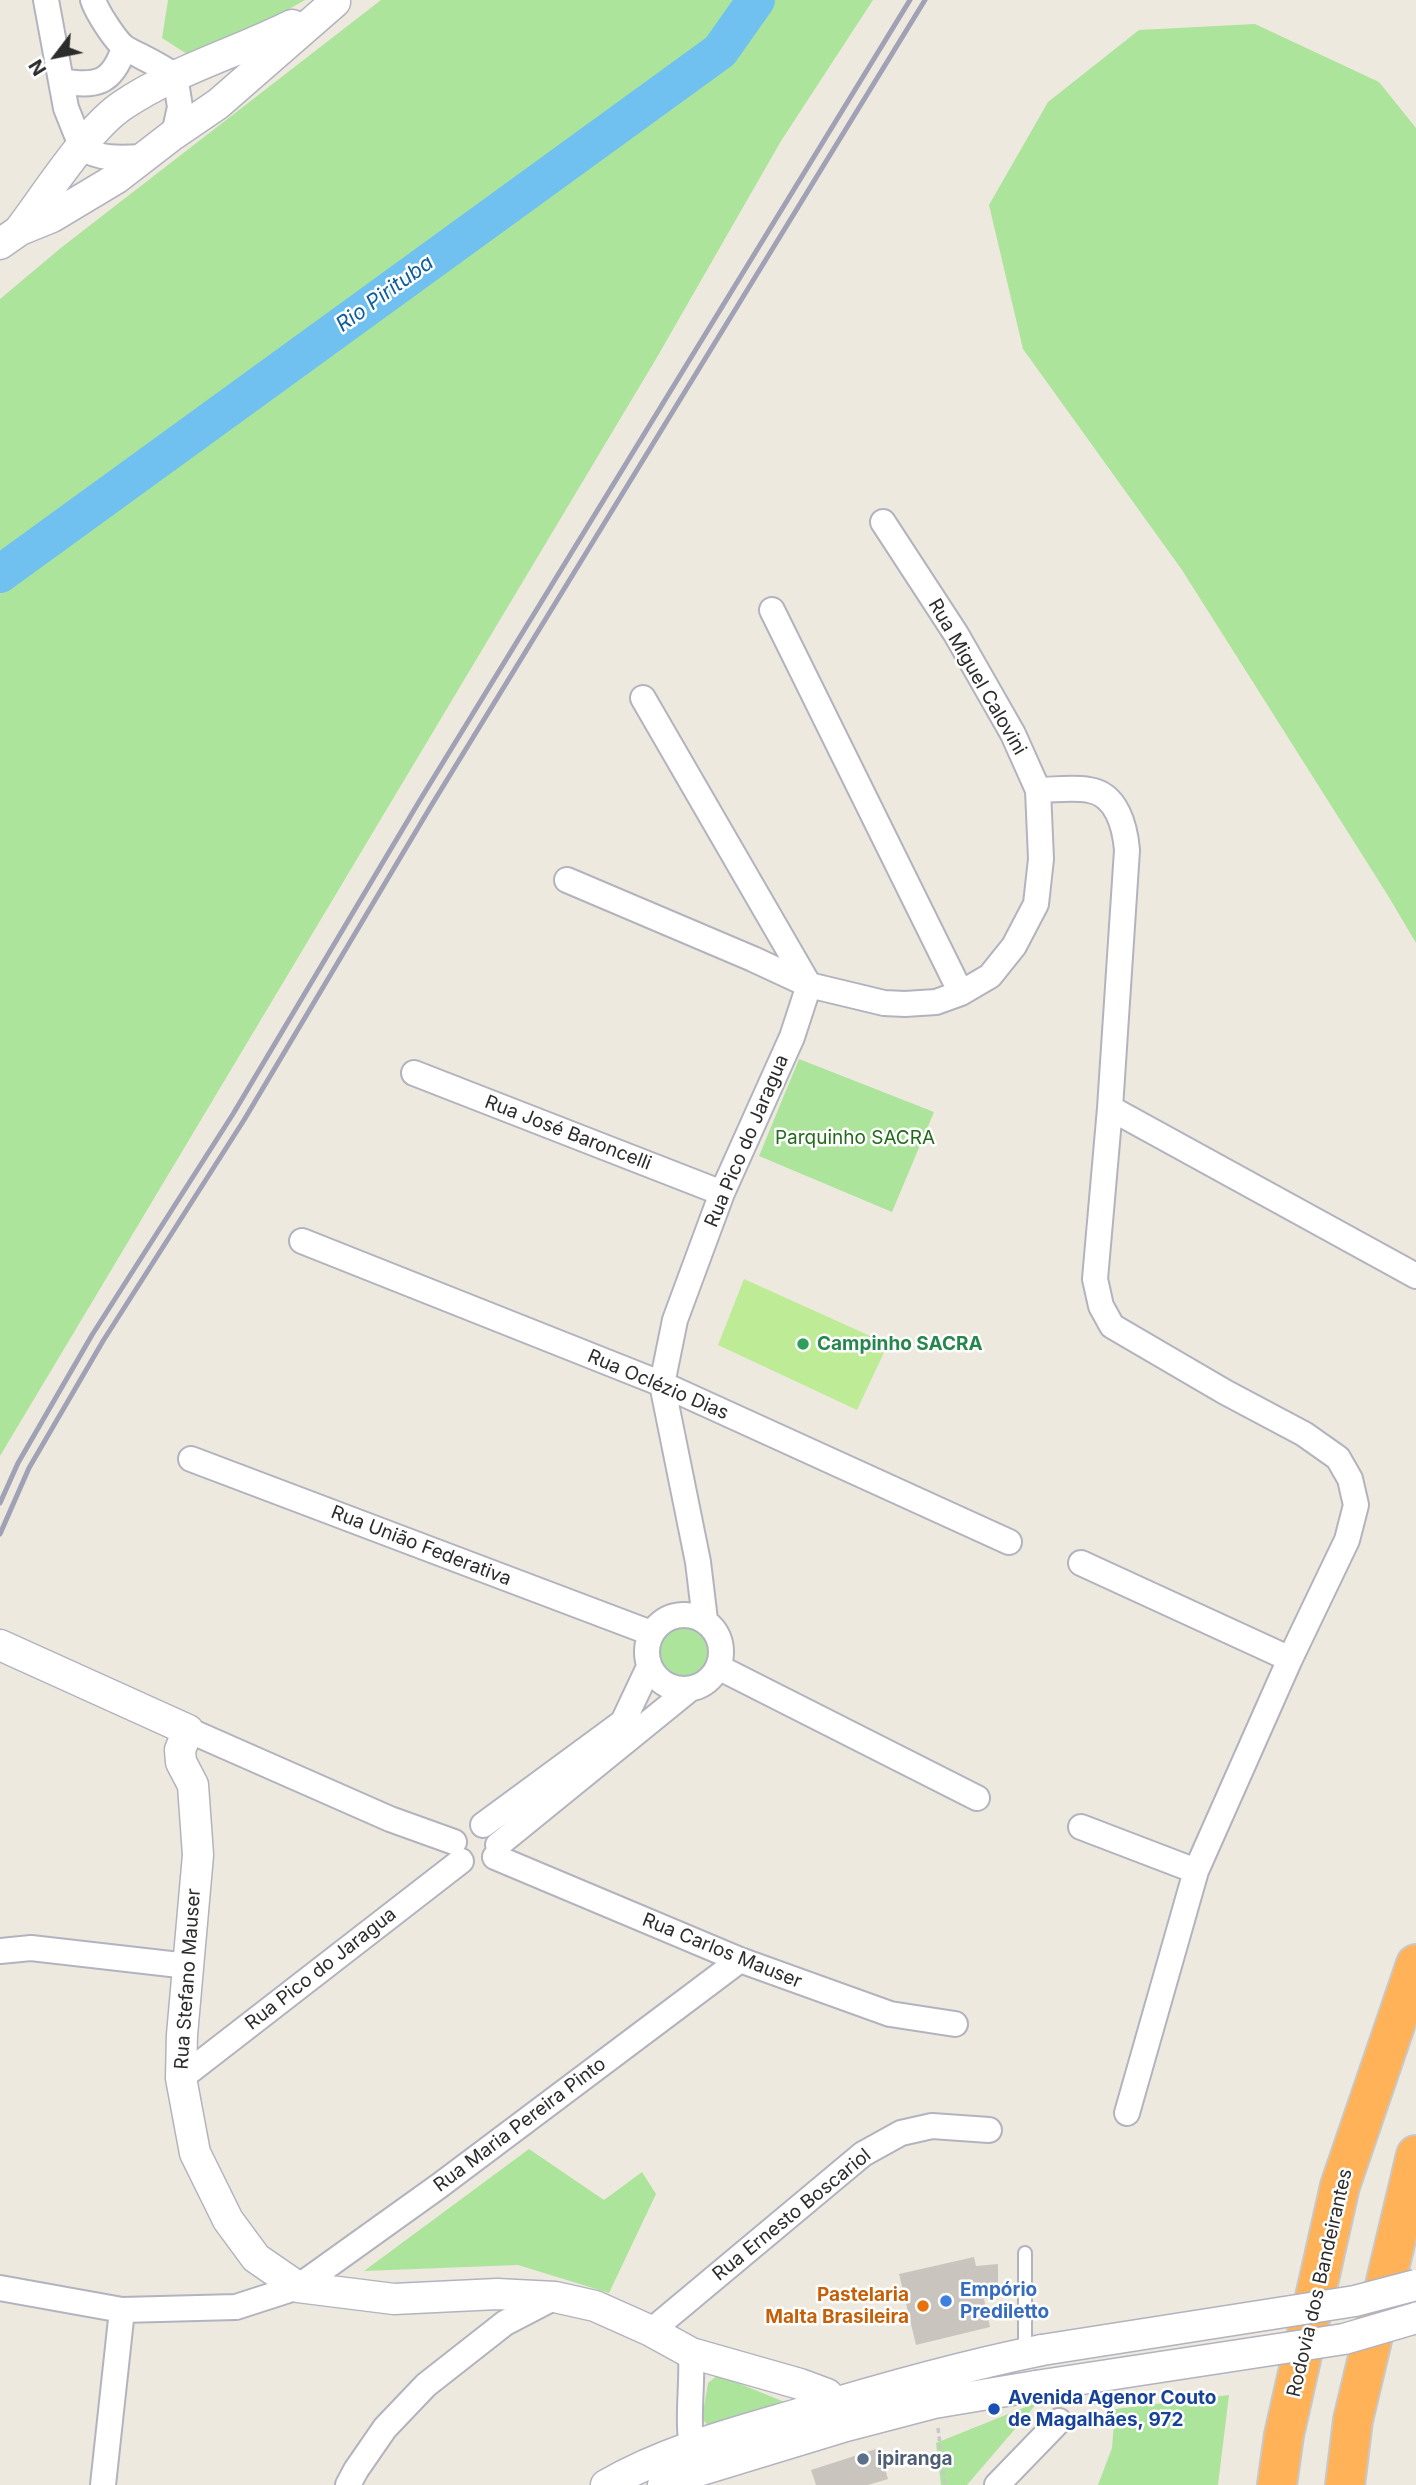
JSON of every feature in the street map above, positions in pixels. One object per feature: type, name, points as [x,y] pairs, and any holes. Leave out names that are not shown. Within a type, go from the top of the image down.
[{"type":"highway","name":"Rodovia dos Bandeirantes","points":[[1277,2485],[1284,2435],[1340,2186],[1416,1964]]},
{"type":"highway","points":[[1345,2485],[1353,2420],[1416,2155]]},
{"type":"street","points":[[46,0],[66,108],[82,148],[96,155],[115,158],[144,157]]},
{"type":"street","points":[[93,0],[104,22],[124,48],[148,58],[175,76],[180,107],[174,134]]},
{"type":"street","points":[[10,237],[101,125],[121,106],[175,76],[259,42],[337,1]]},
{"type":"street","points":[[10,237],[52,218],[117,178],[218,104],[337,1]]},
{"type":"street","points":[[61,81],[88,86],[105,80],[118,65],[124,48]]},
{"type":"street","name":"Rua Miguel Calovini","points":[[567,880],[729,948],[809,985],[884,1003],[936,1002],[961,993],[990,976],[1014,946],[1036,904],[1041,859],[1038,790],[1013,734],[962,645],[883,522]]},
{"type":"street","points":[[772,610],[961,993]]},
{"type":"street","points":[[643,698],[809,985]]},
{"type":"street","points":[[1038,790],[1091,789],[1110,801],[1125,826],[1127,850],[1110,1108],[1095,1279],[1101,1306],[1111,1326],[1304,1434],[1338,1458],[1350,1479],[1356,1505],[1347,1540],[1290,1659],[1196,1871],[1128,2113]]},
{"type":"street","name":"Rua Pico do Jaragua","points":[[705,1620],[698,1562],[662,1384],[674,1320],[722,1193],[792,1037],[809,985]]},
{"type":"street","name":"Rua José Baroncelli","points":[[414,1073],[722,1193]]},
{"type":"street","points":[[1110,1108],[1416,1276]]},
{"type":"street","name":"Rua Oclézio Dias","points":[[302,1241],[662,1384],[1009,1542]]},
{"type":"street","name":"Rua União Federativa","points":[[191,1459],[651,1633]]},
{"type":"street","points":[[1081,1563],[1290,1659]]},
{"type":"street","points":[[694,1615],[705,1620],[715,1630],[720,1641],[722,1654],[718,1667],[702,1685],[677,1689],[665,1685],[649,1667],[646,1656],[651,1633],[659,1623],[670,1616],[694,1615]]},
{"type":"street","points":[[0,1645],[390,1819],[457,1851],[476,1868],[488,1864],[497,1851],[690,1689]]},
{"type":"street","points":[[457,1851],[464,1828],[483,1825],[623,1722],[649,1667]]},
{"type":"street","points":[[718,1667],[977,1798]]},
{"type":"street","name":"Rua Stefano Mauser","points":[[188,1730],[180,1750],[181,1762],[193,1785],[198,1855],[181,2078],[195,2153],[228,2220],[257,2258],[298,2287],[394,2299],[497,2294],[555,2297],[595,2306],[651,2331],[691,2353],[827,2394],[840,2415]]},
{"type":"street","points":[[483,1825],[495,1837],[497,1851]]},
{"type":"street","points":[[1081,1827],[1196,1871]]},
{"type":"street","name":"Rua Pico do Jaragua","points":[[181,2078],[457,1851]]},
{"type":"street","name":"Rua Carlos Mauser","points":[[497,1851],[740,1960],[890,2014],[955,2024]]},
{"type":"street","points":[[0,1951],[31,1948],[188,1966]]},
{"type":"street","name":"Rua Maria Pereira Pinto","points":[[0,2287],[122,2310],[236,2307],[298,2287],[417,2202],[740,1960]]},
{"type":"street","name":"Rua Ernesto Boscariol","points":[[651,2331],[863,2154],[901,2133],[932,2126],[989,2130]]},
{"type":"street","points":[[840,2415],[869,2393],[1034,2352],[1355,2301],[1416,2285]]},
{"type":"street","points":[[348,2485],[385,2428],[426,2385],[505,2323],[555,2297]]},
{"type":"street","points":[[103,2485],[122,2310]]},
{"type":"street","points":[[606,2485],[626,2473],[694,2458],[840,2415],[934,2403],[1344,2339],[1416,2318]]},
{"type":"street","points":[[691,2353],[692,2382],[688,2420],[694,2458]]},
{"type":"street","name":"Rua Stefano Mauser","points":[[800,2384],[844,2386],[869,2393]]},
{"type":"street","points":[[998,2485],[1059,2421]]},
{"type":"street","points":[[663,2485],[694,2458]]},
{"type":"lane","points":[[1025,2253],[1034,2352]]},
{"type":"path","points":[[934,2403],[945,2485]]},
{"type":"green space","points":[[168,0],[305,0],[223,46],[187,54],[162,38]]},
{"type":"green space","points":[[381,0],[873,0],[781,141],[656,359],[0,1456],[0,299],[62,247]]},
{"type":"green space","points":[[1255,24],[1379,82],[1416,128],[1416,943],[1182,570],[1023,349],[989,205],[1048,102],[1139,30]]},
{"type":"green space","name":"Parquinho SACRA","points":[[799,1059],[934,1112],[892,1212],[759,1156]]},
{"type":"green space","name":"Campinho SACRA","points":[[744,1279],[888,1344],[857,1410],[718,1345]]},
{"type":"green space","points":[[682,1623],[693,1625],[706,1636],[711,1652],[709,1663],[698,1676],[682,1681],[671,1679],[658,1668],[653,1652],[655,1641],[666,1628]]},
{"type":"green space","points":[[529,2149],[604,2200],[642,2172],[656,2194],[609,2293],[518,2265],[364,2271]]},
{"type":"green space","points":[[718,2375],[792,2405],[711,2428],[702,2419],[708,2383]]},
{"type":"green space","points":[[1229,2395],[1218,2485],[1098,2485],[1112,2448],[1115,2409]]},
{"type":"green space","points":[[1038,2402],[967,2485],[941,2485],[936,2443]]},
{"type":"building","points":[[974,2257],[976,2266],[998,2264],[998,2298],[984,2299],[990,2327],[916,2345],[899,2274]]},
{"type":"building","name":"ipiranga","points":[[879,2448],[888,2479],[868,2485],[816,2485],[811,2470]]},
{"type":"waterway","name":"Rio Pirituba","points":[[0,574],[720,51],[756,0]]},
{"type":"railway","points":[[0,1503],[18,1463],[92,1335],[233,1114],[420,800],[910,0]]},
{"type":"railway","points":[[0,1534],[29,1468],[103,1341],[244,1120],[431,806],[925,0]]},
{"type":"place","name":"Campinho SACRA","points":[[803,1344]]},
{"type":"place","name":"Empório Prediletto","points":[[946,2301]]},
{"type":"place","name":"Pastelaria Malta Brasileira","points":[[923,2306]]},
{"type":"place","name":"Avenida Agenor Couto de Magalhães, 972","points":[[994,2409]]},
{"type":"place","name":"ipiranga","points":[[863,2459]]}]
